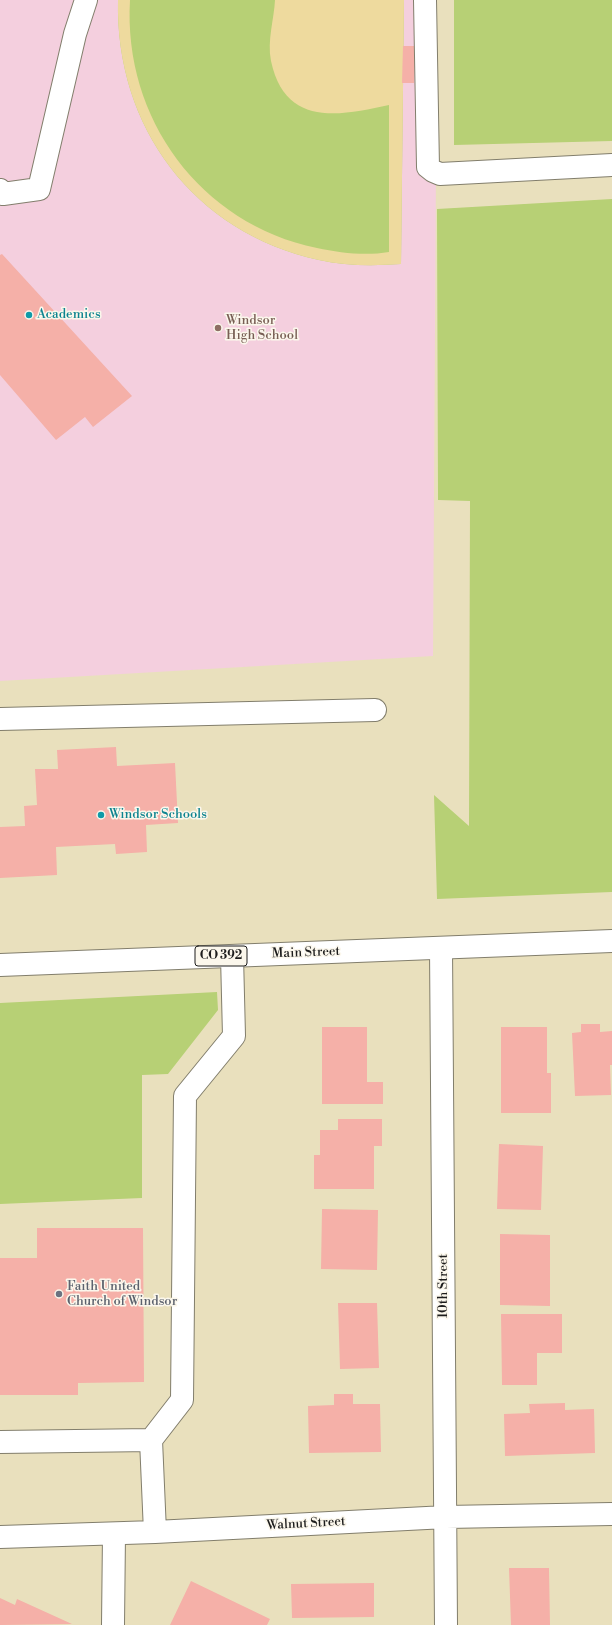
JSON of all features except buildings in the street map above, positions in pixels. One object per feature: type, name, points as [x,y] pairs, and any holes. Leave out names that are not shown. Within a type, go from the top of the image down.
[{"type":"street","points":[[0,190],[3,194],[39,189],[74,34],[86,0]]},
{"type":"street","points":[[425,0],[428,167],[433,172],[440,174],[612,166]]},
{"type":"street","points":[[0,719],[375,710]]},
{"type":"street","name":"Main Street","points":[[0,965],[612,941]]},
{"type":"street","name":"10th Street","points":[[441,948],[446,1625]]},
{"type":"street","points":[[155,1532],[151,1440],[182,1400],[185,1096],[234,1036],[232,956]]},
{"type":"street","points":[[0,1442],[151,1440]]},
{"type":"street","name":"Walnut Street","points":[[0,1537],[114,1534],[446,1517],[612,1514]]},
{"type":"street","points":[[113,1625],[114,1534]]},
{"type":"shaded area","name":"Windsor High School","points":[[0,0],[437,0],[433,656],[0,681]]},
{"type":"green space","points":[[118,0],[404,0],[401,264],[370,265],[339,263],[319,260],[274,246],[234,226],[200,199],[170,168],[147,131],[131,90],[121,47]]},
{"type":"green space","points":[[454,0],[612,0],[612,141],[454,145]]},
{"type":"green space","points":[[612,199],[612,892],[437,899],[434,795],[469,826],[470,501],[438,500],[437,209]]},
{"type":"green space","points":[[217,992],[218,1010],[168,1074],[142,1075],[142,1198],[0,1204],[0,1003]]},
{"type":"sand","points":[[118,0],[130,0],[131,44],[140,85],[155,124],[177,159],[205,190],[237,216],[275,235],[317,248],[344,253],[362,254],[389,252],[389,105],[351,112],[316,112],[301,107],[288,97],[278,82],[271,61],[270,38],[275,0],[404,0],[401,264],[370,265],[339,263],[319,260],[274,246],[234,226],[200,199],[170,168],[147,131],[131,90],[121,47]]},
{"type":"place","name":"Academics","points":[[29,315]]},
{"type":"place","name":"Windsor High School","points":[[218,328]]},
{"type":"place","name":"Windsor Schools","points":[[101,815]]},
{"type":"place","name":"Faith United Church of Windsor","points":[[59,1294]]}]
